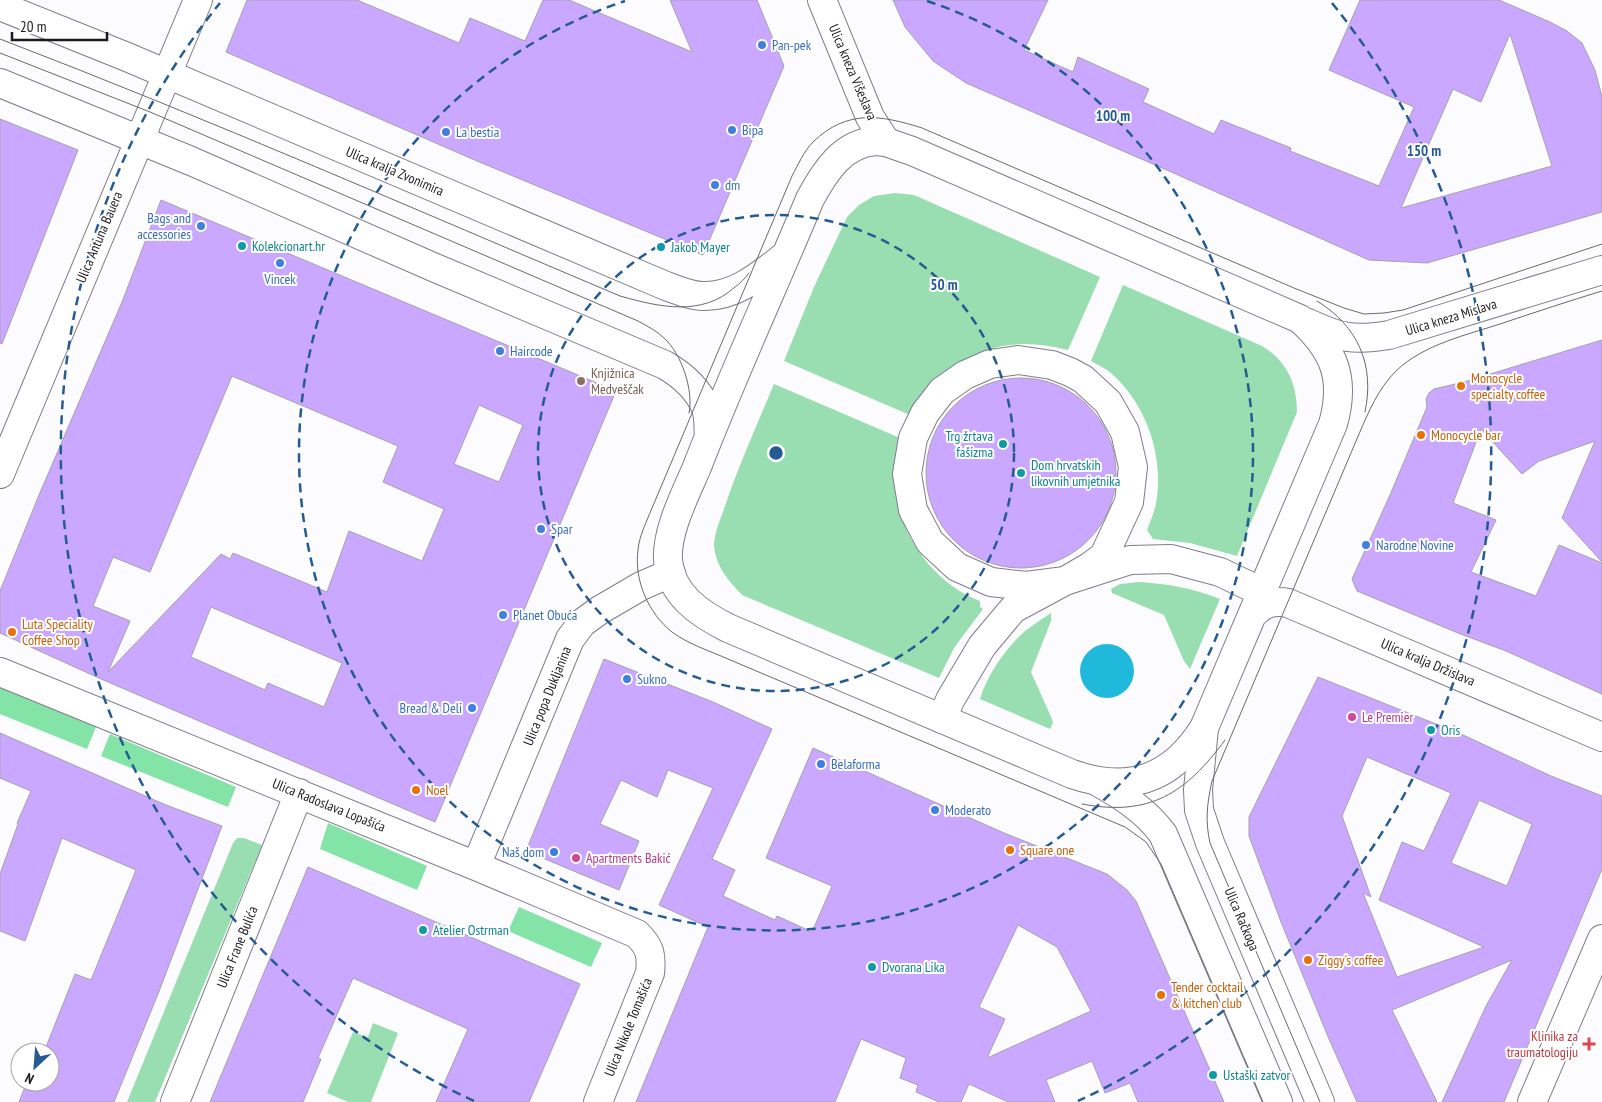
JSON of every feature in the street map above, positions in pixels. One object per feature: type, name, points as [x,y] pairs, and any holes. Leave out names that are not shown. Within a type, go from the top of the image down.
[{"type":"main road","name":"Ulica Antuna Bauera","points":[[0,474],[198,0]]},
{"type":"main road","name":"Ulica kneza Višeslava","points":[[822,0],[870,117],[886,142]]},
{"type":"main road","name":"Ulica kralja Zvonimira","points":[[0,6],[688,294],[703,296],[730,292],[747,284],[786,255]]},
{"type":"main road","points":[[0,83],[140,140],[665,365],[678,373],[699,396],[706,409],[709,436]]},
{"type":"main road","points":[[1098,782],[1126,783],[1163,770],[1194,744],[1204,728],[1333,424],[1339,391],[1336,373],[1324,345],[1300,319],[912,151],[886,142],[866,142],[840,156],[830,165],[810,198],[709,436],[674,526],[668,547],[668,561],[671,573],[690,605],[708,618],[736,632],[1072,774],[1098,782],[1118,793],[1140,810],[1156,824],[1163,834],[1278,1102]]},
{"type":"main road","name":"Ulica kneza Mislava","points":[[1300,319],[1330,334],[1344,338],[1372,338],[1409,330],[1602,270]]},
{"type":"main road","points":[[942,719],[950,700],[982,646],[1013,609],[1065,581],[1089,568],[1104,556],[1129,502],[1133,467],[1125,432],[1108,402],[1083,379],[1052,365],[1018,360],[990,364],[965,374],[942,391],[924,413],[913,438],[907,474],[913,510],[930,542],[957,567],[990,582],[1026,586],[1065,581],[1130,560],[1171,559],[1220,572],[1258,602]]},
{"type":"main road","name":"Ulica popa Dukljanina","points":[[476,866],[570,639],[582,623],[600,610],[641,586],[671,573]]},
{"type":"main road","name":"Ulica kralja Držislava","points":[[1258,602],[1260,607],[1270,602],[1288,603],[1602,737]]},
{"type":"main road","name":"Ulica Radoslava Lopašića","points":[[0,672],[299,793],[637,934],[646,942],[649,951]]},
{"type":"main road","name":"Ulica Račkoga","points":[[1204,728],[1198,790],[1201,819],[1320,1102]]},
{"type":"main road","name":"Ulica Frane Bulića","points":[[175,1102],[299,793]]},
{"type":"main road","points":[[1532,1102],[1602,939]]},
{"type":"main road","name":"Ulica Nikole Tomašića","points":[[598,1102],[650,973],[649,951]]},
{"type":"green space","points":[[895,193],[914,195],[1100,277],[1068,350],[1025,344],[998,347],[984,351],[971,357],[944,375],[929,390],[910,415],[784,361],[814,287],[847,217],[859,205],[874,196]]},
{"type":"green space","points":[[1123,285],[1262,346],[1271,352],[1284,366],[1293,383],[1297,412],[1237,556],[1190,543],[1153,539],[1147,530],[1156,505],[1158,480],[1154,446],[1149,429],[1142,414],[1123,385],[1109,371],[1091,361]]},
{"type":"green space","points":[[774,384],[900,438],[895,456],[894,479],[903,523],[927,562],[942,578],[960,591],[980,601],[980,607],[983,609],[954,648],[939,678],[742,595],[720,567],[715,554],[715,537],[729,493]]},
{"type":"green space","points":[[1139,582],[1180,587],[1220,599],[1190,669],[1184,661],[1164,615],[1112,593],[1111,589],[1120,584]]},
{"type":"green space","points":[[1051,613],[1051,621],[1031,672],[1052,719],[1053,723],[1050,729],[980,699],[992,671],[1011,645],[1025,631]]},
{"type":"green space","points":[[0,688],[96,727],[87,749],[0,714]]},
{"type":"green space","points":[[110,734],[236,787],[228,807],[101,756]]},
{"type":"green space","points":[[328,823],[427,866],[417,890],[320,849]]},
{"type":"green space","points":[[237,838],[244,838],[262,845],[155,1102],[127,1102],[233,843]]},
{"type":"green space","points":[[519,907],[602,943],[591,967],[508,931]]},
{"type":"green space","points":[[373,1023],[398,1033],[371,1102],[348,1102],[327,1093],[353,1032],[368,1037]]},
{"type":"water","points":[[1102,644],[1112,644],[1122,648],[1130,656],[1134,671],[1130,686],[1122,694],[1112,698],[1102,698],[1092,694],[1084,686],[1080,676],[1080,666],[1084,656],[1092,648]]},
{"type":"building","points":[[247,0],[357,0],[459,43],[470,18],[525,41],[543,0],[569,0],[692,52],[670,0],[757,0],[784,66],[703,255],[477,161],[226,52]]},
{"type":"building","points":[[893,0],[1048,0],[1024,50],[1073,72],[1078,57],[1149,89],[1143,102],[1214,134],[1221,120],[1291,148],[1290,151],[1379,186],[1414,107],[1329,70],[1360,0],[1499,0],[1550,22],[1567,31],[1582,43],[1595,70],[1602,97],[1602,212],[1427,263],[1369,260],[966,83],[933,61],[905,27]],"holes":[[[1510,34],[1552,166],[1401,208],[1453,89],[1481,102]]]},
{"type":"building","points":[[0,119],[78,150],[2,344],[0,343]]},
{"type":"building","points":[[161,200],[616,391],[435,822],[101,679],[0,633],[0,591],[122,302]],"holes":[[[232,376],[398,446],[383,482],[444,509],[422,561],[349,531],[327,592],[233,553],[230,559],[221,554],[108,672],[130,621],[93,606],[113,557],[150,572]],[[479,405],[523,425],[499,482],[454,464]],[[211,607],[342,663],[324,707],[268,683],[265,690],[191,657]]]},
{"type":"building","points":[[1602,340],[1602,562],[1562,518],[1595,441],[1539,461],[1522,474],[1481,429],[1453,503],[1496,520],[1471,572],[1536,596],[1559,545],[1602,563],[1602,694],[1506,651],[1357,591],[1352,579],[1427,407],[1426,399],[1429,393],[1434,389],[1464,382]]},
{"type":"building","name":"Dom hrvatskih likovnih umjetnika","points":[[1012,378],[1030,378],[1049,382],[1066,389],[1081,399],[1095,413],[1105,428],[1112,445],[1116,473],[1112,501],[1105,518],[1095,533],[1081,547],[1066,557],[1049,564],[1030,568],[1012,568],[993,564],[976,557],[961,547],[947,533],[937,518],[930,501],[926,482],[926,464],[930,445],[937,428],[947,413],[961,399],[976,389],[993,382]]},
{"type":"building","points":[[604,659],[713,702],[772,729],[712,859],[735,870],[723,896],[775,920],[777,916],[812,932],[832,886],[766,858],[813,748],[1004,833],[1107,874],[1127,890],[1136,901],[1224,1102],[1138,1102],[1130,1083],[1105,1093],[1092,1061],[1046,1080],[1055,1102],[1008,1102],[969,1084],[961,1102],[939,1102],[916,1092],[918,1085],[900,1078],[906,1058],[861,1039],[835,1102],[636,1102],[708,927],[659,905],[713,788],[668,770],[657,797],[621,780],[600,824],[639,841],[619,890],[526,851]],"holes":[[[1018,925],[1057,947],[1091,1011],[987,1058],[1005,1019],[979,1007]]]},
{"type":"building","points":[[1318,677],[1461,734],[1551,776],[1602,796],[1602,869],[1504,1102],[1442,1102],[1486,1006],[1512,960],[1392,1010],[1437,1102],[1357,1102],[1281,922],[1249,836],[1249,817]],"holes":[[[1367,757],[1451,793],[1424,851],[1402,842],[1379,900],[1484,947],[1397,977],[1363,893],[1371,897],[1342,816]],[[1479,800],[1532,824],[1507,886],[1451,863]]]},
{"type":"building","points":[[0,733],[166,805],[222,826],[158,994],[114,1102],[19,1102],[23,1092],[60,1092],[60,1042],[48,1042],[75,974],[91,980],[136,870],[62,838],[25,941],[0,931],[0,874],[17,823],[31,791],[0,778]]},
{"type":"building","points":[[308,867],[580,984],[529,1102],[436,1102],[468,1029],[353,978],[318,1058],[321,1059],[303,1102],[210,1102]]},
{"type":"tram line","points":[[0,39],[234,133],[620,296],[665,306],[694,306],[709,303],[722,296],[741,282],[749,273]]},
{"type":"tram line","points":[[0,53],[150,112],[638,321],[661,335],[681,362],[690,394],[689,413]]},
{"type":"tram line","points":[[1263,1102],[1161,864],[1146,842],[1125,827],[699,647],[678,636],[663,624],[644,595],[637,561],[640,538],[644,527],[792,176],[813,142],[826,131],[852,120],[878,118],[922,128],[1294,288],[1364,314],[1403,310],[1602,244]]},
{"type":"tram line","points":[[1320,1102],[1210,843],[1207,812],[1212,781],[1363,425],[1384,385],[1407,362],[1446,341],[1602,291]]},
{"type":"tram line","points":[[1317,301],[1343,322],[1360,348],[1367,378],[1365,412]]},
{"type":"tram line","points":[[1082,804],[1128,807],[1164,797],[1181,787],[1196,774],[1225,740]]},
{"type":"place","name":"Pan-pek","points":[[762,45]]},
{"type":"place","name":"Bipa","points":[[732,130]]},
{"type":"place","name":"La bestia","points":[[446,132]]},
{"type":"place","name":"dm","points":[[715,185]]},
{"type":"place","name":"Bags and accessories","points":[[201,226]]},
{"type":"place","name":"Kolekcionart.hr","points":[[242,246]]},
{"type":"place","name":"Jakob Mayer","points":[[661,247]]},
{"type":"place","name":"Vincek","points":[[280,263]]},
{"type":"place","name":"Haircode","points":[[500,351]]},
{"type":"place","name":"Knjižnica Medveščak","points":[[581,381]]},
{"type":"place","name":"Monocycle specialty coffee","points":[[1461,386]]},
{"type":"place","name":"Monocycle bar","points":[[1421,435]]},
{"type":"place","name":"Trg žrtava fašizma","points":[[1003,444]]},
{"type":"place","name":"Dom hrvatskih likovnih umjetnika","points":[[1021,473]]},
{"type":"place","name":"Spar","points":[[541,529]]},
{"type":"place","name":"Narodne Novine","points":[[1366,545]]},
{"type":"place","name":"Planet Obuća","points":[[503,615]]},
{"type":"place","name":"Luta Speciality Coffee Shop","points":[[12,632]]},
{"type":"place","name":"Sukno","points":[[627,679]]},
{"type":"place","name":"Bread & Deli","points":[[472,708]]},
{"type":"place","name":"Le Premier","points":[[1352,717]]},
{"type":"place","name":"Oris","points":[[1431,730]]},
{"type":"place","name":"Belaforma","points":[[821,764]]},
{"type":"place","name":"Noel","points":[[416,790]]},
{"type":"place","name":"Moderato","points":[[935,810]]},
{"type":"place","name":"Square one","points":[[1010,850]]},
{"type":"place","name":"Naš dom","points":[[554,852]]},
{"type":"place","name":"Apartments Bakić","points":[[576,858]]},
{"type":"place","name":"Atelier Ostrman","points":[[423,930]]},
{"type":"place","name":"Ziggy's coffee","points":[[1308,960]]},
{"type":"place","name":"Dvorana Lika","points":[[872,967]]},
{"type":"place","name":"Tender cocktail & kitchen club","points":[[1161,995]]},
{"type":"place","name":"Klinika za traumatologiju","points":[[1589,1044]]},
{"type":"place","name":"Ustaški zatvor","points":[[1213,1075]]}]
